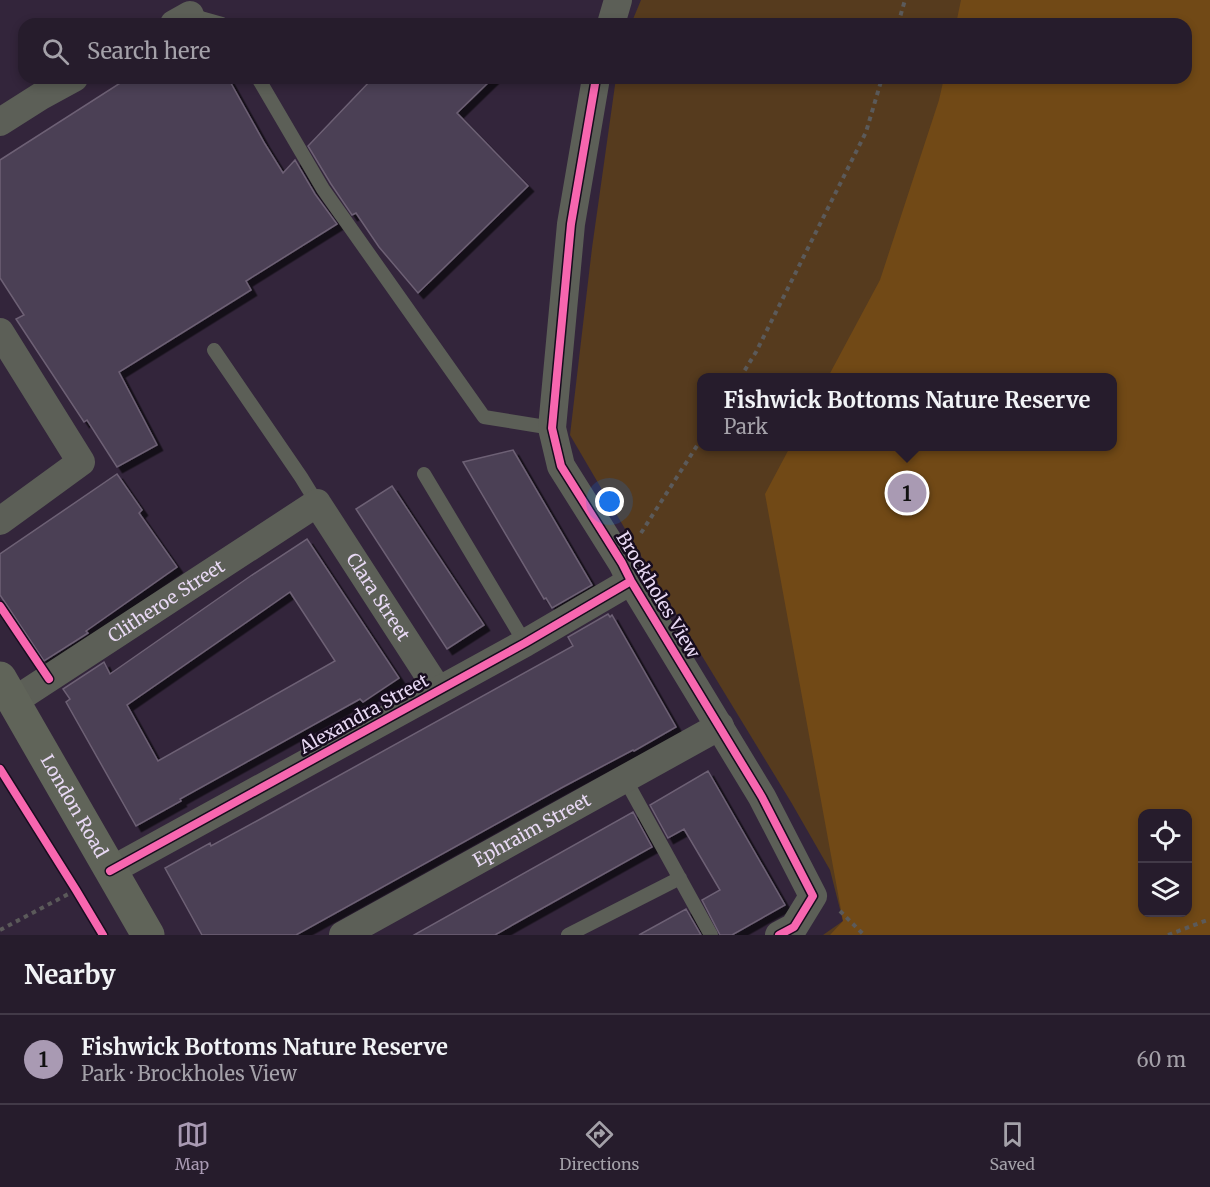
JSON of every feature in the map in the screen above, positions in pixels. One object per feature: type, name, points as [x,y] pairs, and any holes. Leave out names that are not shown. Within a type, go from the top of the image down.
[{"type":"highway","name":"London Road","points":[[7,689],[148,935]]},
{"type":"street","points":[[613,18],[618,0]]},
{"type":"street","points":[[0,122],[63,84]]},
{"type":"street","name":"Brockholes View","points":[[595,84],[571,224],[552,428],[561,466],[762,796],[813,896],[794,927],[779,935]]},
{"type":"street","points":[[0,332],[81,462],[0,521]]},
{"type":"street","name":"Clitheroe Street","points":[[7,689],[317,503]]},
{"type":"street","name":"Clara Street","points":[[317,503],[438,690]]},
{"type":"street","name":"Alexandra Street","points":[[110,871],[525,642],[627,572]]},
{"type":"street","name":"Ephraim Street","points":[[343,935],[720,726]]},
{"type":"lane","points":[[262,84],[323,189],[484,417],[552,428]]},
{"type":"lane","points":[[214,350],[317,503]]},
{"type":"lane","points":[[424,474],[525,642]]},
{"type":"lane","points":[[625,779],[711,935]]},
{"type":"lane","points":[[568,935],[680,878]]},
{"type":"path","points":[[900,18],[905,0]]},
{"type":"path","points":[[743,373],[756,352],[866,132],[880,84]]},
{"type":"path","points":[[627,572],[697,447]]},
{"type":"path","points":[[70,880],[82,899]]},
{"type":"path","points":[[0,930],[76,890]]},
{"type":"path","points":[[839,910],[864,935]]},
{"type":"path","points":[[1168,935],[1210,919]]},
{"type":"shaded area","points":[[641,0],[1210,0],[1210,935],[823,935],[843,921],[830,870],[570,435],[592,248],[615,84],[1192,84],[1192,18],[634,18]]},
{"type":"shaded area","points":[[961,0],[1210,0],[1210,935],[830,935],[843,921],[765,494],[788,451],[1117,451],[1117,373],[830,373],[880,280],[943,84],[1192,84],[1192,18],[957,18]]},
{"type":"building","points":[[119,84],[231,84],[283,173],[295,160],[315,194],[337,224],[246,281],[251,290],[119,372],[157,445],[117,467],[87,420],[84,422],[16,319],[24,315],[0,278],[0,160]]},
{"type":"building","points":[[367,84],[487,84],[457,113],[528,186],[418,293],[379,247],[356,213],[352,215],[308,146]]},
{"type":"building","points":[[513,450],[592,585],[552,608],[546,598],[544,599],[463,462]]},
{"type":"building","points":[[117,474],[142,510],[139,513],[177,567],[86,631],[88,633],[44,661],[0,595],[0,554]]},
{"type":"building","points":[[392,486],[484,625],[447,649],[356,509]]},
{"type":"building","points":[[307,539],[399,678],[363,702],[360,699],[136,826],[66,702],[70,699],[63,689],[104,662],[110,674]],"holes":[[[290,592],[335,661],[158,761],[127,705]]]},
{"type":"building","points":[[608,614],[610,617],[612,615],[676,727],[296,935],[202,935],[165,868],[210,843],[211,846],[573,646],[568,637]]},
{"type":"building","points":[[708,771],[785,905],[732,935],[720,935],[702,900],[720,890],[684,829],[668,838],[650,805]]},
{"type":"building","points":[[633,812],[652,847],[495,935],[414,935]]},
{"type":"building","points":[[686,909],[701,935],[639,935]]},
{"type":"cycle path","points":[[595,84],[571,224],[552,428],[561,466],[762,797],[813,896],[794,927],[779,935]]},
{"type":"cycle path","points":[[110,871],[525,643],[631,581]]},
{"type":"cycle path","points":[[0,606],[49,679]]},
{"type":"cycle path","points":[[0,769],[103,935]]},
{"type":"place","name":"Fishwick Bottoms Nature Reserve","points":[[907,493]]}]
